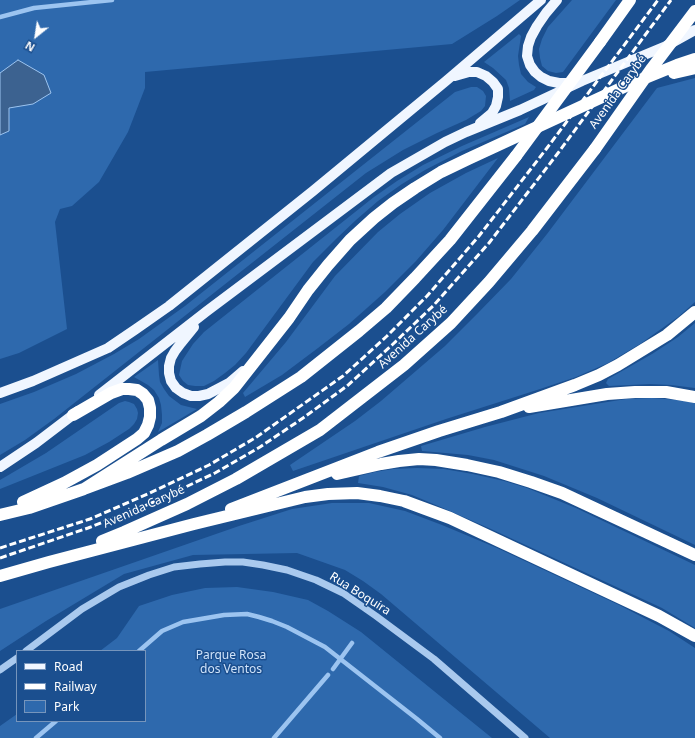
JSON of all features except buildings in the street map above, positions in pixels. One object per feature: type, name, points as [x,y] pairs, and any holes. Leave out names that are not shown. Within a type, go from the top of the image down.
[{"type":"highway","points":[[0,515],[29,508],[84,489],[178,451],[207,435],[301,377],[359,331],[386,308],[450,240],[516,156],[630,0]]},
{"type":"highway","name":"Avenida Carybé","points":[[49,562],[124,532],[187,504],[236,478],[320,430],[404,365],[450,323],[489,282],[532,231],[595,149],[652,68],[695,11]]},
{"type":"highway","points":[[84,489],[201,416],[219,402],[234,388],[266,348],[328,265],[350,240],[392,203],[441,172],[628,85],[695,58]]},
{"type":"highway","points":[[628,85],[695,68]]},
{"type":"highway","points":[[194,524],[384,450],[501,412],[599,375],[667,335],[695,312]]},
{"type":"highway","points":[[0,511],[31,499],[97,466],[137,439],[148,425],[150,408],[148,400],[143,394],[137,390],[122,389],[111,393],[73,415]]},
{"type":"highway","points":[[501,412],[607,394],[666,392],[695,397]]},
{"type":"highway","points":[[295,484],[399,461],[419,459],[467,465],[500,472],[562,493],[695,555]]},
{"type":"highway","points":[[0,576],[194,524],[305,498],[328,494],[357,493],[404,501],[457,522],[659,616],[695,636]]},
{"type":"main road","points":[[0,393],[33,382],[108,348],[136,330],[169,306],[313,191],[541,0]]},
{"type":"main road","points":[[558,0],[537,26],[531,37],[527,56],[530,66],[535,72],[549,81],[566,84],[582,81]]},
{"type":"main road","points":[[0,467],[36,443],[207,311],[391,173],[445,142],[466,132],[666,46],[695,30]]},
{"type":"main road","points":[[446,81],[458,75],[469,72],[477,72],[486,76],[498,89],[496,106],[492,113],[466,132]]},
{"type":"main road","points":[[207,311],[181,343],[169,366],[171,381],[176,388],[183,393],[191,396],[200,396],[218,389],[229,383],[240,374],[266,348]]},
{"type":"street","name":"Rua Boquira","points":[[27,650],[82,609],[120,587],[148,575],[174,567],[200,564],[243,562],[263,565],[287,570],[316,580],[342,593],[434,659],[525,738]]},
{"type":"street","points":[[0,670],[16,659]]},
{"type":"green space","points":[[0,0],[520,0],[452,44],[145,72],[145,88],[128,132],[99,182],[72,206],[60,209],[55,222],[67,329],[19,353],[0,359]]},
{"type":"green space","points":[[572,0],[616,0],[563,72],[556,73],[548,71],[542,66],[540,58],[539,49],[542,39],[548,27]]},
{"type":"green space","points":[[519,34],[521,36],[518,56],[521,74],[528,82],[536,87],[534,90],[510,101],[509,88],[506,80],[484,62]]},
{"type":"green space","points":[[695,78],[695,302],[678,317],[640,344],[608,363],[576,377],[293,471],[290,465],[355,421],[381,401],[445,346],[511,279],[547,234],[657,88]]},
{"type":"green space","points":[[471,87],[477,87],[483,91],[486,96],[485,106],[481,111],[466,120],[403,150],[366,173],[54,419],[25,440],[0,455],[0,404],[34,392],[76,374],[139,339],[185,306],[455,92]]},
{"type":"green space","points":[[529,117],[525,124],[462,151],[425,170],[378,201],[356,220],[313,262],[246,353],[235,365],[214,381],[204,386],[188,385],[183,381],[179,375],[182,361],[193,344],[204,332],[374,197],[423,165],[462,146]]},
{"type":"green space","points":[[498,158],[443,230],[416,261],[385,292],[349,324],[282,375],[245,397],[243,393],[286,342],[335,276],[378,232],[400,214],[430,193],[466,173]]},
{"type":"green space","points":[[695,323],[695,388],[650,384],[609,386],[606,383],[608,379],[652,354],[678,337]]},
{"type":"green space","points":[[158,360],[160,382],[169,396],[181,405],[197,409],[158,432],[162,423],[159,398],[154,390],[134,377]]},
{"type":"green space","points":[[652,398],[695,403],[695,545],[597,498],[544,476],[494,460],[468,455],[422,451],[421,446],[539,413],[626,399]]},
{"type":"green space","points":[[125,401],[134,404],[138,413],[137,419],[129,429],[85,455],[0,489],[0,480],[46,453],[119,403]]},
{"type":"green space","points":[[393,469],[444,469],[473,474],[527,488],[576,508],[695,565],[695,628],[662,608],[443,508],[412,495],[383,487],[358,483],[359,476]]},
{"type":"green space","points":[[332,503],[369,503],[405,511],[442,525],[497,548],[619,605],[669,631],[695,648],[695,738],[550,738],[381,594],[345,570],[297,553],[193,555],[124,574],[46,621],[0,651],[0,609],[292,509]]},
{"type":"green space","name":"Parque Rosa dos Ventos","points":[[237,587],[273,592],[308,600],[361,632],[492,738],[0,738],[0,726],[16,715],[16,722],[146,722],[146,650],[101,650],[117,638],[139,606],[172,595],[205,588]]},
{"type":"shaded area","points":[[18,60],[44,75],[51,93],[33,104],[9,108],[9,131],[0,135],[0,73]]},
{"type":"waterway","points":[[0,17],[34,8],[112,0]]},
{"type":"waterway","points":[[140,650],[162,631],[183,622],[224,615],[247,614],[259,617],[287,627],[325,647],[440,738]]},
{"type":"waterway","points":[[333,669],[352,643]]},
{"type":"waterway","points":[[274,738],[328,675]]},
{"type":"waterway","points":[[36,738],[55,722]]},
{"type":"railway","points":[[0,548],[90,519],[209,465],[255,438],[343,376],[387,336],[427,296],[479,236],[658,0]]},
{"type":"railway","points":[[0,558],[88,528],[154,502],[215,473],[260,447],[347,386],[433,306],[489,243],[558,153],[671,0]]}]
